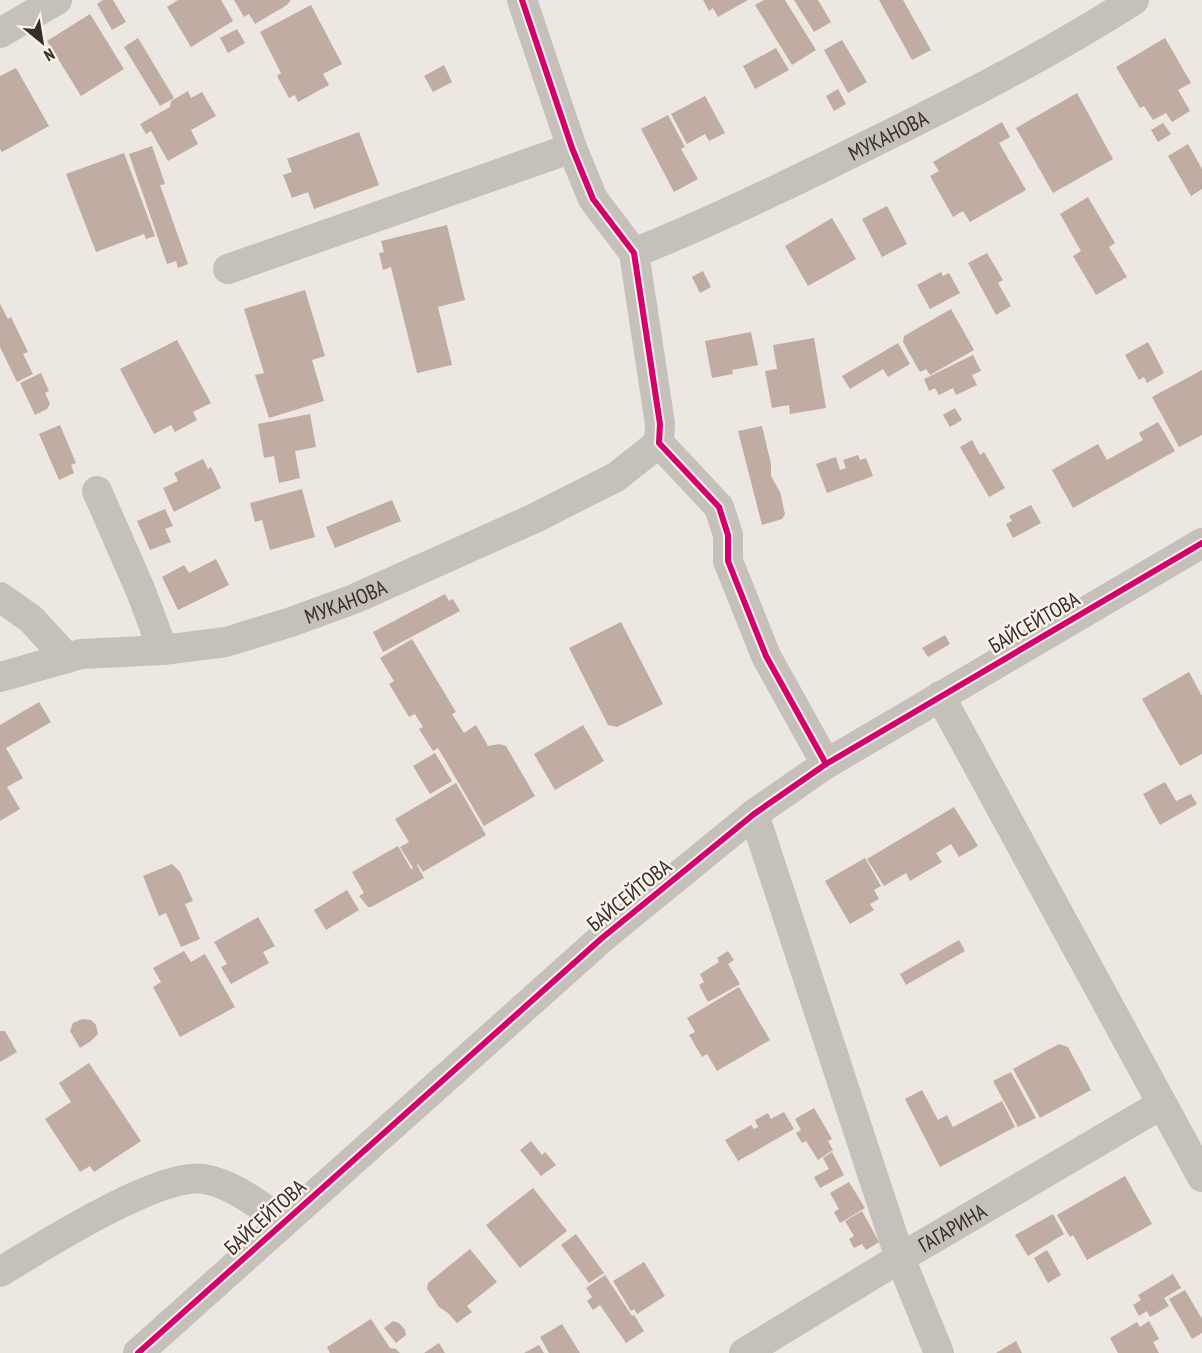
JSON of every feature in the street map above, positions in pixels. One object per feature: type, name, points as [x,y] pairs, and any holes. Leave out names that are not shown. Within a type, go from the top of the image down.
[{"type":"street","points":[[0,33],[57,0]]},
{"type":"street","name":"МУКАНОВА","points":[[634,254],[818,170],[972,94],[1134,0]]},
{"type":"street","points":[[524,1],[573,148],[593,199],[634,254],[660,424],[659,442],[719,507],[728,535],[728,561],[766,656],[826,764]]},
{"type":"street","points":[[228,269],[573,148]]},
{"type":"street","name":"МУКАНОВА","points":[[0,677],[81,654],[163,650],[226,642],[291,622],[354,599],[535,518],[616,477],[659,442]]},
{"type":"street","points":[[97,491],[163,650]]},
{"type":"street","name":"БАЙСЕЙТОВА","points":[[138,1353],[602,938],[754,814],[826,764],[1202,543]]},
{"type":"street","points":[[0,597],[31,619],[67,658]]},
{"type":"street","points":[[940,696],[1202,1177]]},
{"type":"street","points":[[754,814],[900,1258],[939,1353]]},
{"type":"street","name":"ГАГАРИНА","points":[[744,1353],[1162,1104]]},
{"type":"street","points":[[0,1272],[129,1199],[180,1181],[202,1179],[233,1189],[284,1222]]},
{"type":"building","points":[[103,0],[113,0],[126,22],[112,30],[97,4]]},
{"type":"building","points":[[178,0],[221,0],[233,21],[191,47],[167,7]]},
{"type":"building","points":[[234,0],[291,0],[287,5],[255,24],[249,14],[244,17]]},
{"type":"building","points":[[703,0],[748,0],[718,17],[713,8],[709,11]]},
{"type":"building","points":[[764,0],[785,0],[816,50],[792,65],[755,5]]},
{"type":"building","points":[[794,0],[818,0],[831,22],[814,32]]},
{"type":"building","points":[[879,0],[903,0],[931,50],[912,60]]},
{"type":"building","points":[[311,5],[342,64],[323,74],[329,85],[298,102],[295,95],[289,98],[277,76],[281,73],[260,32]]},
{"type":"building","points":[[90,14],[124,69],[81,96],[47,41]]},
{"type":"building","points":[[237,29],[245,43],[228,53],[220,38]]},
{"type":"building","points":[[138,38],[174,98],[160,106],[124,47]]},
{"type":"building","points":[[1165,38],[1191,83],[1178,90],[1190,111],[1172,122],[1166,113],[1153,120],[1144,106],[1140,108],[1116,67]]},
{"type":"building","points":[[842,40],[867,82],[848,93],[824,50]]},
{"type":"building","points":[[776,48],[789,70],[755,89],[743,66]]},
{"type":"building","points":[[444,65],[452,82],[433,92],[424,76]]},
{"type":"building","points":[[16,68],[49,126],[2,152],[0,149],[0,76]]},
{"type":"building","points":[[838,89],[846,104],[834,111],[826,96]]},
{"type":"building","points":[[188,91],[191,98],[202,92],[216,116],[191,130],[198,144],[168,161],[151,131],[146,134],[140,124],[170,107],[171,101]]},
{"type":"building","points":[[1077,93],[1113,159],[1053,193],[1016,128]]},
{"type":"building","points":[[705,96],[725,133],[709,141],[705,134],[687,144],[671,114]]},
{"type":"building","points":[[668,115],[685,147],[681,149],[698,179],[674,192],[641,129]]},
{"type":"building","points":[[1002,122],[1010,137],[999,143],[1026,190],[970,222],[963,211],[953,217],[930,176],[939,171],[933,162]]},
{"type":"building","points":[[1163,123],[1171,134],[1158,142],[1151,130]]},
{"type":"building","points":[[359,132],[379,185],[314,209],[308,192],[292,198],[283,175],[292,172],[287,159]]},
{"type":"building","points":[[1188,144],[1202,169],[1202,189],[1191,196],[1168,156]]},
{"type":"building","points":[[152,146],[165,184],[160,185],[188,264],[178,268],[176,261],[167,264],[129,154]]},
{"type":"building","points":[[124,153],[155,236],[146,239],[144,234],[96,252],[66,174]]},
{"type":"building","points":[[1088,197],[1115,243],[1109,247],[1127,277],[1096,295],[1073,256],[1081,251],[1060,214]]},
{"type":"building","points":[[887,206],[907,244],[882,257],[862,219]]},
{"type":"building","points":[[832,218],[856,259],[808,286],[785,246]]},
{"type":"building","points":[[447,225],[465,300],[438,307],[452,365],[417,373],[391,267],[383,270],[379,253],[384,252],[381,241]]},
{"type":"building","points":[[987,253],[1003,280],[998,283],[1011,306],[996,315],[968,263]]},
{"type":"building","points":[[703,271],[711,287],[700,293],[692,277]]},
{"type":"building","points":[[941,272],[943,276],[949,273],[960,293],[930,309],[917,285]]},
{"type":"building","points":[[305,290],[325,356],[312,360],[324,401],[269,418],[255,375],[264,373],[244,309]]},
{"type":"building","points":[[0,304],[8,319],[11,317],[28,352],[23,354],[33,374],[17,382],[0,347]]},
{"type":"building","points":[[951,309],[974,350],[930,375],[926,369],[920,372],[903,342],[904,336]]},
{"type":"building","points":[[751,332],[758,365],[732,370],[733,374],[712,378],[705,341]]},
{"type":"building","points":[[814,338],[826,408],[790,414],[789,405],[772,408],[765,371],[777,369],[773,345]]},
{"type":"building","points":[[177,340],[211,403],[193,412],[197,420],[175,432],[171,425],[154,434],[120,369]]},
{"type":"building","points":[[1148,342],[1164,373],[1147,383],[1144,377],[1139,380],[1125,355]]},
{"type":"building","points":[[898,343],[910,364],[888,377],[883,369],[850,389],[842,376]]},
{"type":"building","points":[[973,355],[981,371],[972,375],[977,385],[956,395],[953,388],[939,395],[935,388],[929,391],[924,379]]},
{"type":"building","points":[[1202,370],[1202,435],[1179,447],[1152,397]]},
{"type":"building","points":[[41,373],[49,391],[45,393],[50,404],[47,409],[35,415],[20,383]]},
{"type":"building","points":[[955,408],[962,420],[950,427],[943,415]]},
{"type":"building","points":[[310,414],[316,447],[295,451],[300,478],[279,483],[274,456],[264,458],[258,424]]},
{"type":"building","points":[[1158,422],[1175,451],[1073,508],[1052,470],[1098,444],[1107,460],[1143,440],[1139,433]]},
{"type":"building","points":[[60,425],[76,463],[71,465],[74,473],[59,480],[39,434]]},
{"type":"building","points":[[762,426],[771,464],[771,476],[780,492],[785,514],[782,519],[762,525],[738,431]]},
{"type":"building","points":[[972,440],[980,455],[984,452],[1005,488],[989,497],[960,447]]},
{"type":"building","points":[[858,455],[860,460],[866,458],[873,476],[827,493],[816,464],[836,457],[840,470],[846,468],[843,460]]},
{"type":"building","points":[[203,459],[208,469],[211,467],[221,488],[174,512],[163,488],[178,481],[174,473]]},
{"type":"building","points":[[302,489],[315,537],[270,550],[262,520],[255,522],[250,503]]},
{"type":"building","points":[[392,500],[401,521],[335,548],[326,527]]},
{"type":"building","points":[[1031,505],[1041,523],[1013,538],[1006,524],[1012,521],[1009,516]]},
{"type":"building","points":[[165,509],[173,526],[165,529],[171,542],[150,550],[137,521]]},
{"type":"building","points":[[216,559],[229,585],[178,610],[162,577],[184,565],[189,573]]},
{"type":"building","points":[[445,594],[449,601],[453,599],[460,611],[383,652],[373,632]]},
{"type":"building","points":[[621,622],[663,704],[617,727],[608,725],[569,648]]},
{"type":"building","points":[[945,635],[950,644],[928,657],[922,648]]},
{"type":"building","points":[[412,639],[456,712],[452,714],[464,733],[476,725],[488,746],[499,744],[506,746],[535,796],[484,826],[438,748],[433,751],[419,729],[423,727],[415,714],[409,717],[389,684],[394,681],[380,658]]},
{"type":"building","points":[[1189,672],[1202,696],[1202,754],[1180,766],[1142,699]]},
{"type":"building","points":[[39,702],[51,722],[6,748],[23,778],[7,787],[20,809],[0,821],[0,725]]},
{"type":"building","points":[[583,725],[604,761],[555,790],[534,754]]},
{"type":"building","points":[[435,753],[452,781],[430,794],[413,766]]},
{"type":"building","points":[[1165,782],[1176,801],[1191,794],[1197,804],[1160,825],[1143,794]]},
{"type":"building","points":[[456,783],[486,835],[423,872],[418,864],[424,878],[368,907],[359,896],[364,893],[352,872],[398,846],[411,869],[413,868],[400,847],[409,842],[395,819]]},
{"type":"building","points":[[954,807],[978,846],[959,857],[951,844],[936,853],[942,862],[910,881],[906,873],[884,886],[867,859]]},
{"type":"building","points":[[865,858],[881,886],[874,890],[879,899],[870,904],[874,910],[850,924],[825,881]]},
{"type":"building","points":[[172,864],[180,872],[193,901],[185,904],[200,939],[181,947],[166,913],[159,916],[143,876]]},
{"type":"building","points":[[347,890],[359,910],[326,930],[314,910]]},
{"type":"building","points":[[258,917],[275,946],[263,952],[269,963],[231,984],[221,967],[227,964],[214,942]]},
{"type":"building","points":[[959,940],[965,951],[906,985],[900,974]]},
{"type":"building","points":[[184,951],[191,962],[205,954],[235,1007],[180,1037],[153,987],[161,982],[153,968]]},
{"type":"building","points":[[728,951],[734,960],[728,964],[740,984],[708,1002],[699,985],[704,982],[700,974],[719,962],[717,958]]},
{"type":"building","points":[[739,987],[770,1040],[717,1071],[707,1054],[702,1057],[689,1035],[695,1032],[687,1018]]},
{"type":"building","points":[[82,1019],[91,1020],[96,1025],[98,1034],[80,1048],[70,1031],[73,1023]]},
{"type":"building","points":[[0,1031],[5,1031],[17,1052],[0,1062]]},
{"type":"building","points":[[1059,1044],[1068,1047],[1091,1090],[1040,1118],[1013,1069]]},
{"type":"building","points":[[89,1063],[141,1141],[94,1172],[90,1166],[80,1172],[45,1119],[71,1102],[59,1083]]},
{"type":"building","points":[[1011,1072],[1036,1118],[1018,1127],[993,1081]]},
{"type":"building","points":[[922,1090],[938,1120],[947,1115],[953,1127],[1002,1101],[1015,1127],[940,1167],[905,1099]]},
{"type":"building","points":[[814,1108],[832,1139],[828,1141],[833,1150],[818,1160],[806,1141],[802,1143],[796,1133],[801,1130],[795,1119]]},
{"type":"building","points":[[784,1112],[794,1129],[738,1161],[725,1140],[751,1125],[754,1129],[758,1127],[755,1120],[768,1113],[771,1119]]},
{"type":"building","points":[[531,1141],[542,1155],[545,1152],[556,1165],[541,1176],[520,1150]]},
{"type":"building","points":[[832,1152],[844,1175],[820,1188],[814,1177],[829,1169],[823,1158]]},
{"type":"building","points":[[1125,1176],[1152,1224],[1087,1260],[1073,1235],[1070,1237],[1057,1215]]},
{"type":"building","points":[[849,1182],[865,1208],[840,1223],[834,1212],[839,1209],[830,1193]]},
{"type":"building","points":[[533,1188],[567,1231],[520,1268],[486,1225]]},
{"type":"building","points":[[862,1211],[879,1242],[866,1250],[862,1244],[854,1248],[849,1239],[854,1236],[845,1221]]},
{"type":"building","points":[[1053,1214],[1064,1234],[1028,1256],[1015,1235]]},
{"type":"building","points":[[576,1234],[604,1273],[589,1283],[561,1245]]},
{"type":"building","points":[[470,1249],[497,1282],[467,1306],[472,1312],[457,1323],[439,1307],[427,1289],[428,1283]]},
{"type":"building","points":[[1047,1250],[1061,1275],[1048,1283],[1034,1258]]},
{"type":"building","points":[[644,1262],[665,1296],[637,1314],[634,1309],[631,1311],[613,1281]]},
{"type":"building","points":[[1173,1274],[1181,1288],[1164,1298],[1169,1306],[1150,1317],[1147,1311],[1139,1316],[1133,1305],[1141,1300],[1138,1295]]},
{"type":"building","points":[[605,1275],[644,1331],[626,1343],[600,1305],[593,1310],[587,1301],[592,1297],[586,1288]]},
{"type":"building","points":[[1185,1290],[1202,1319],[1202,1333],[1192,1339],[1169,1299]]},
{"type":"building","points":[[371,1319],[390,1348],[400,1353],[330,1353],[327,1347]]},
{"type":"building","points":[[393,1321],[399,1323],[406,1335],[396,1343],[384,1328]]},
{"type":"building","points":[[1149,1321],[1159,1339],[1153,1342],[1159,1353],[1118,1353],[1110,1338],[1137,1322],[1140,1327]]},
{"type":"building","points":[[562,1324],[580,1353],[549,1353],[540,1337]]},
{"type":"building","points":[[1016,1341],[1022,1353],[996,1353]]},
{"type":"building","points":[[439,1343],[445,1353],[424,1353]]},
{"type":"building","points":[[539,1345],[544,1353],[524,1353]]},
{"type":"cycle path","points":[[522,0],[572,148],[593,199],[634,253],[660,424],[659,443],[719,507],[728,535],[728,561],[766,656],[826,764]]},
{"type":"cycle path","points":[[138,1353],[602,938],[754,814],[826,764],[1202,543]]}]
